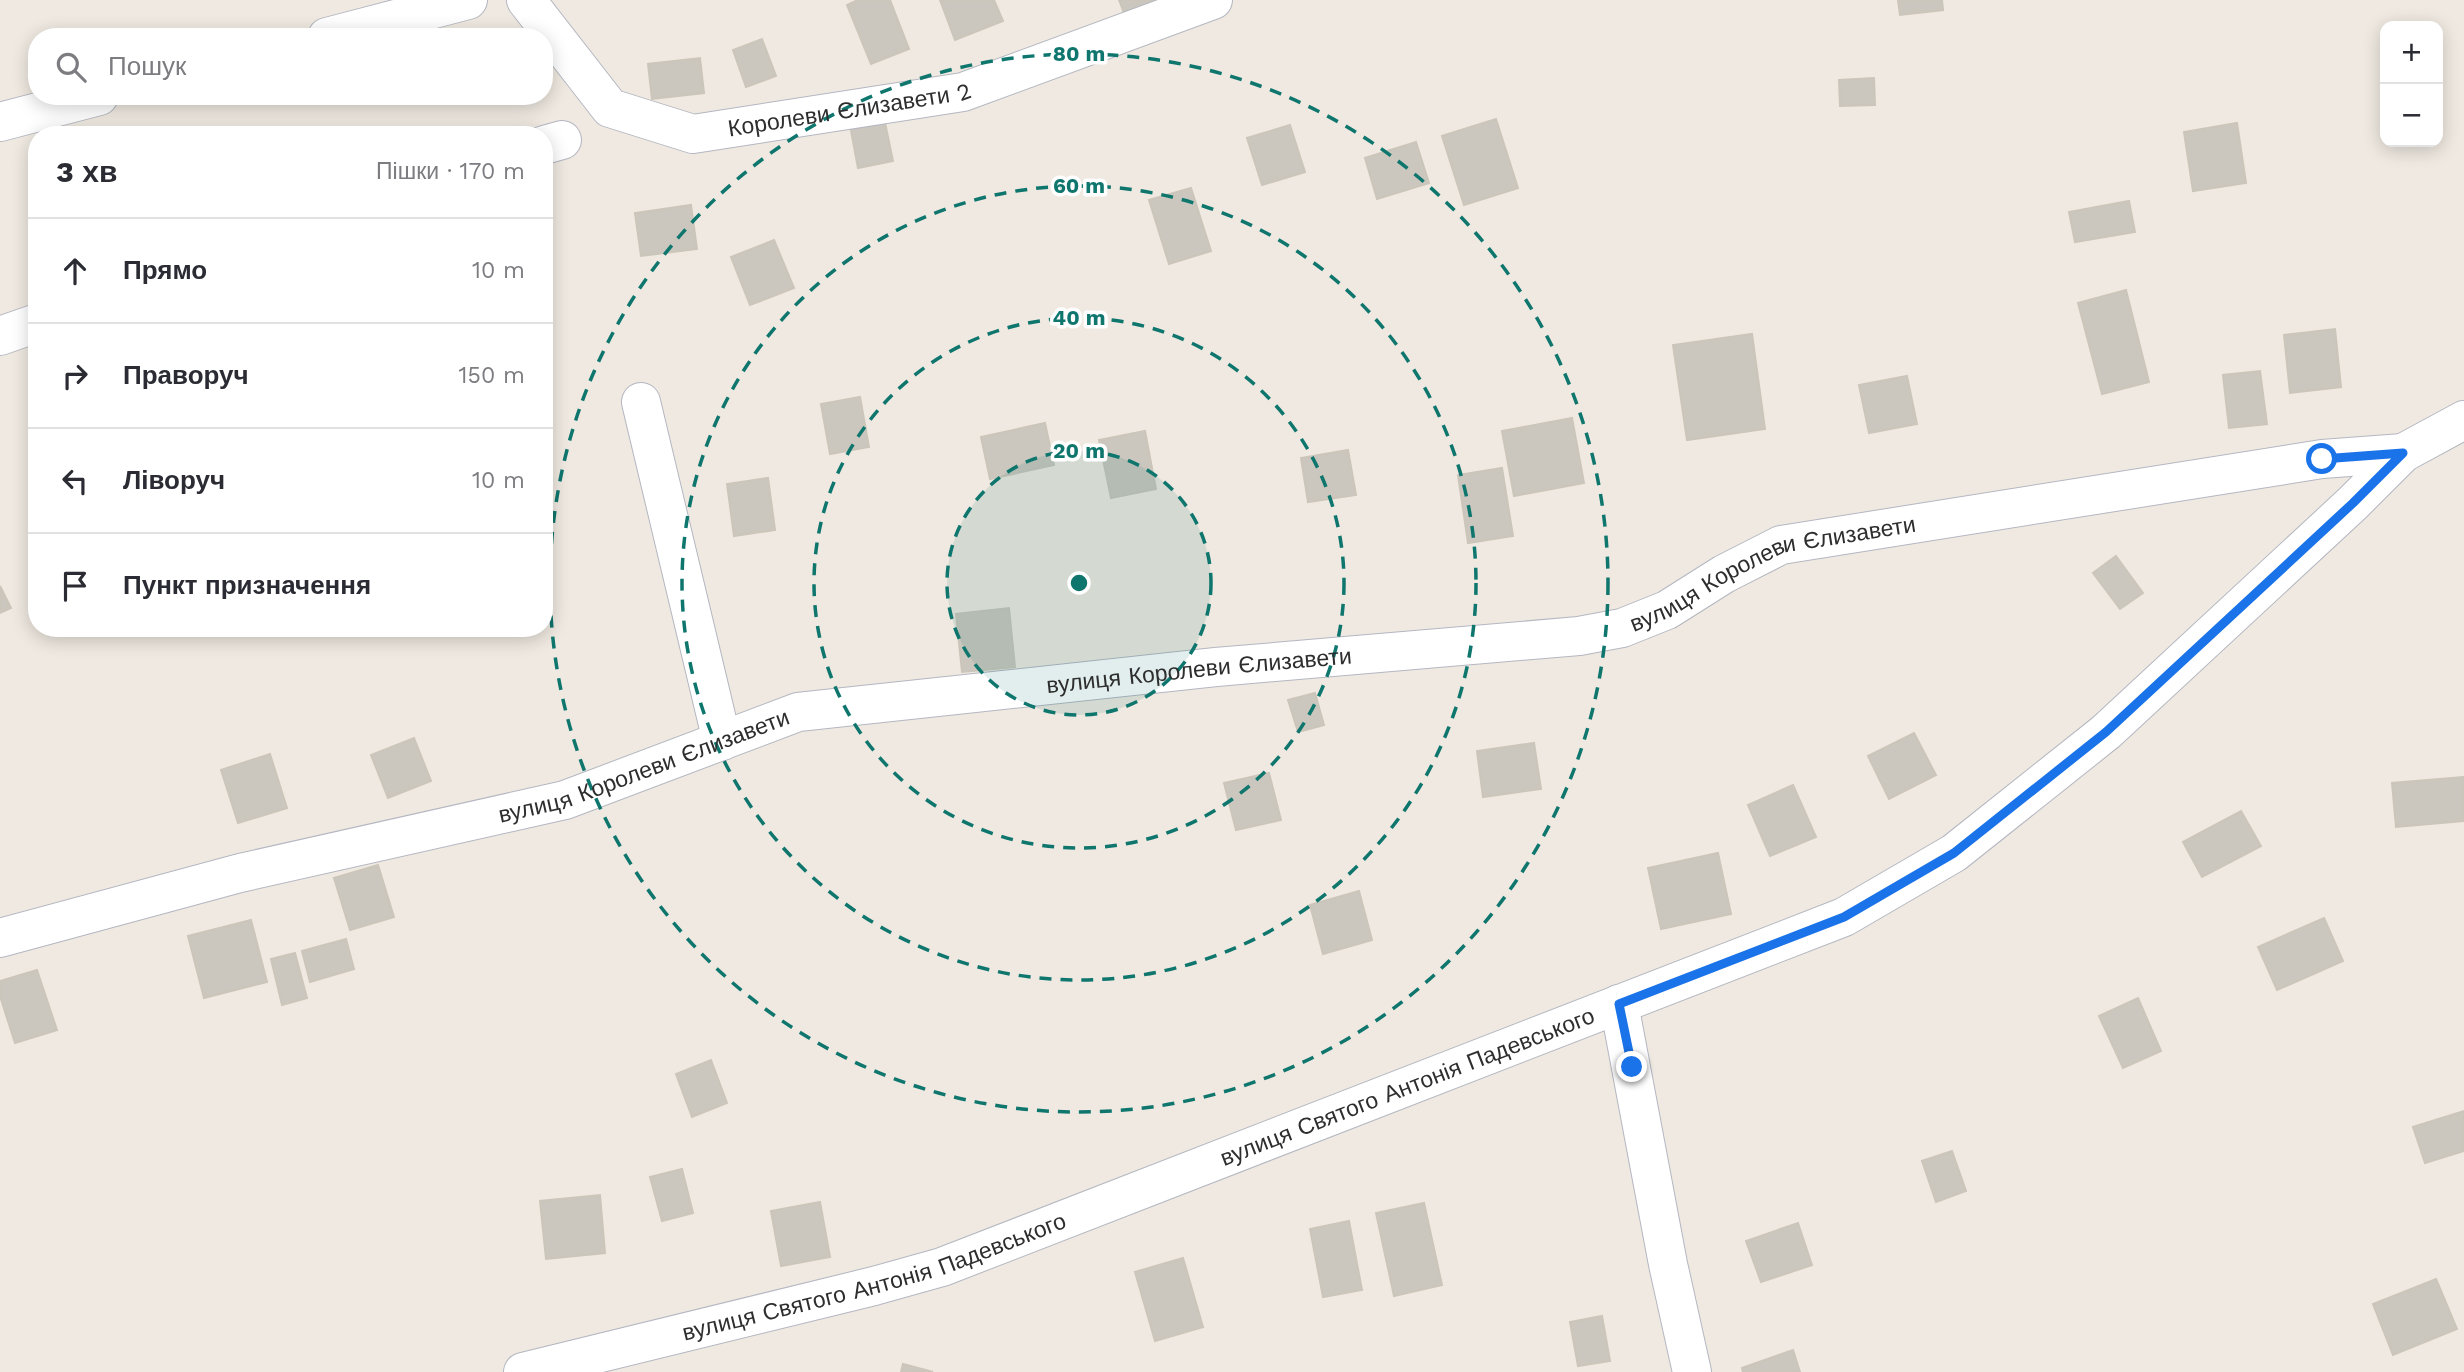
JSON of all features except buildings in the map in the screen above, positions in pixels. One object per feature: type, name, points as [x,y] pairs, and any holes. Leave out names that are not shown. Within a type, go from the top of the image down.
[{"type":"street","points":[[361,28],[468,0]]},
{"type":"street","name":"Королеви Єлизавети 2","points":[[526,0],[548,28]]},
{"type":"street","name":"Королеви Єлизавети 2","points":[[553,35],[610,108],[693,134],[963,92],[1213,0]]},
{"type":"street","points":[[0,122],[65,105]]},
{"type":"street","points":[[0,336],[28,326]]},
{"type":"street","points":[[641,402],[722,741]]},
{"type":"street","name":"вулиця Святого Антонія Падевського","points":[[523,1372],[942,1267],[1844,917],[1954,853],[2106,732],[2353,503],[2403,453],[2464,420]]},
{"type":"street","name":"вулиця Королеви Єлизавети","points":[[0,938],[240,873],[565,800],[797,712],[1216,667],[1579,636],[1622,628],[1667,610],[1724,574],[1781,545],[2322,459],[2403,453]]},
{"type":"street","points":[[1619,1004],[1668,1264],[1692,1372]]},
{"type":"route","points":[[1632,1067],[1619,1004],[1844,917],[1954,853],[2106,732],[2353,503],[2403,453],[2322,459]]}]
